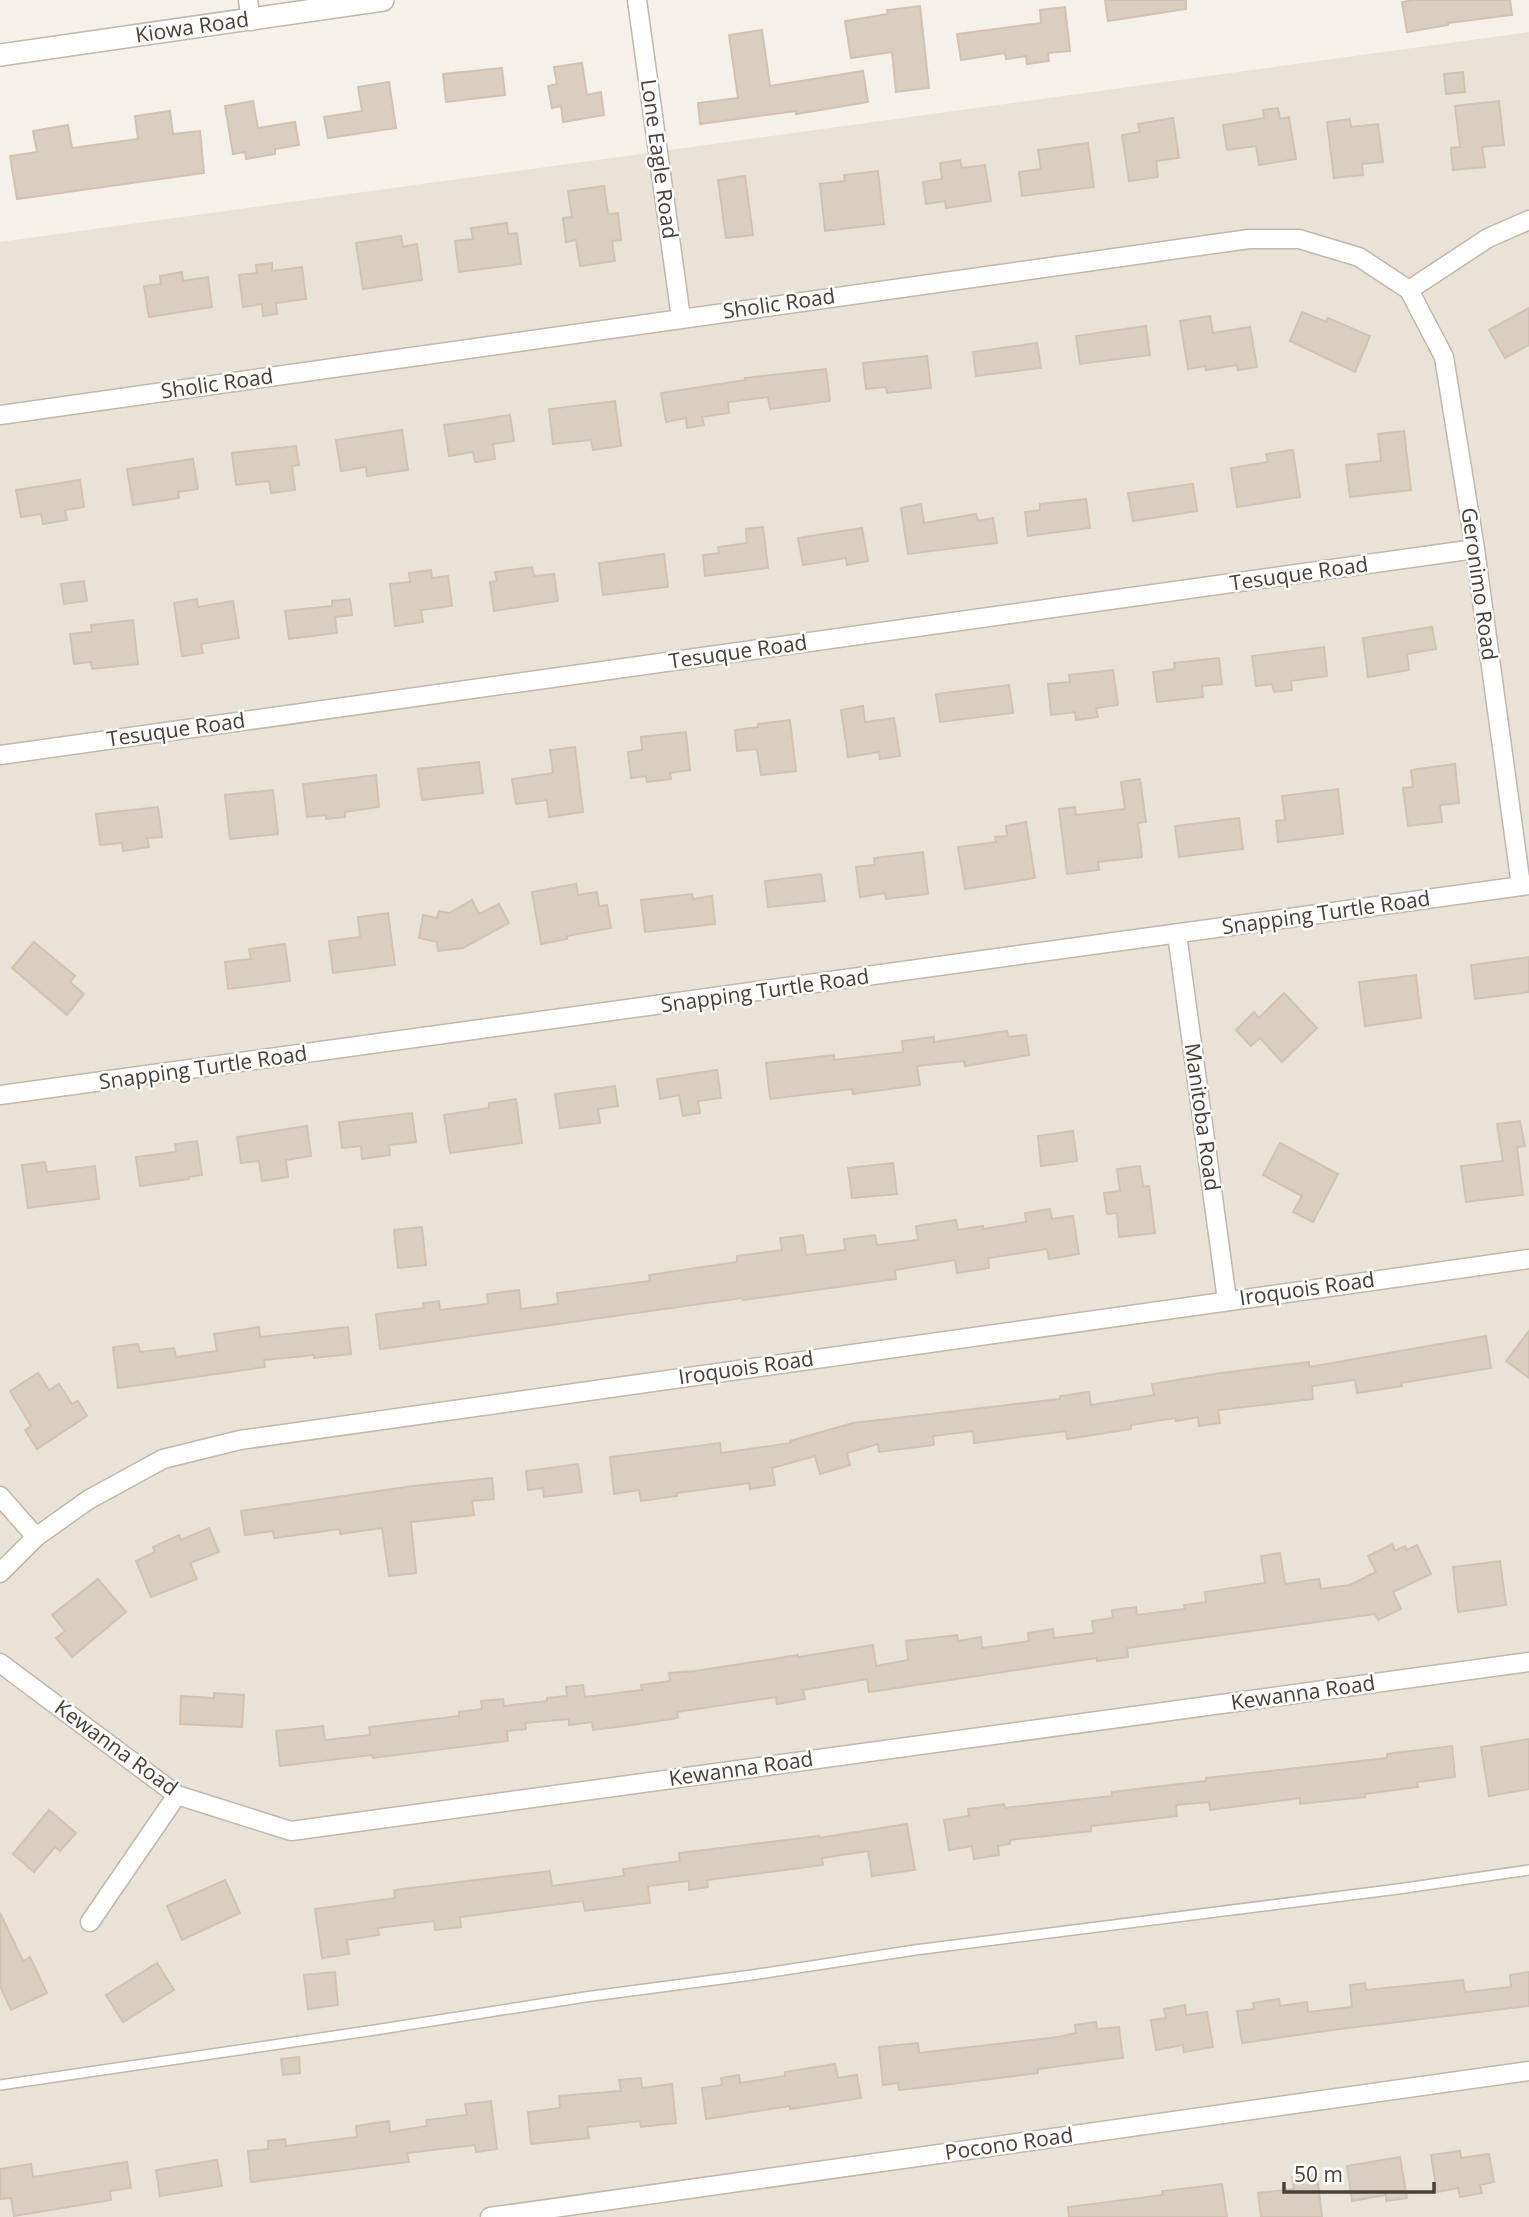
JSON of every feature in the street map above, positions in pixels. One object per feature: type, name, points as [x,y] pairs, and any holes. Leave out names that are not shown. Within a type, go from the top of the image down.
[{"type":"street","name":"Kiowa Road","points":[[0,55],[249,10],[383,0]]},
{"type":"street","name":"Lone Eagle Road","points":[[637,0],[681,318]]},
{"type":"street","points":[[1409,290],[1488,238],[1529,220]]},
{"type":"street","name":"Sholic Road","points":[[0,415],[1249,239],[1299,239],[1359,257],[1409,290]]},
{"type":"street","name":"Geronimo Road","points":[[1409,290],[1444,357],[1525,886]]},
{"type":"street","name":"Tesuque Road","points":[[0,755],[1475,549]]},
{"type":"street","name":"Snapping Turtle Road","points":[[0,1096],[1525,886]]},
{"type":"street","name":"Manitoba Road","points":[[1177,934],[1227,1300]]},
{"type":"street","name":"Iroquois Road","points":[[0,1573],[36,1537],[88,1500],[163,1459],[240,1440],[1529,1259]]},
{"type":"street","points":[[0,1496],[36,1537]]},
{"type":"street","name":"Kewanna Road","points":[[0,1663],[177,1795],[291,1831],[1529,1662]]},
{"type":"street","points":[[90,1922],[177,1795]]},
{"type":"street","name":"Pocono Road","points":[[490,2217],[1529,2071]]},
{"type":"lane","points":[[0,2085],[915,1950],[1529,1870]]},
{"type":"shaded area","points":[[1529,32],[1529,2217],[0,2217],[0,242]]},
{"type":"building","points":[[1105,0],[1186,0],[1186,9],[1108,21]]},
{"type":"building","points":[[1510,0],[1512,15],[1448,23],[1407,32],[1402,2]]},
{"type":"building","points":[[920,6],[929,88],[896,92],[892,52],[851,58],[845,21],[888,14],[887,10]]},
{"type":"building","points":[[1065,7],[1070,51],[1048,53],[1049,61],[1027,64],[1026,56],[1006,59],[1005,53],[961,60],[957,34],[1041,23],[1040,10]]},
{"type":"building","points":[[762,30],[770,86],[863,71],[868,102],[796,114],[796,111],[700,124],[698,103],[738,98],[729,35]]},
{"type":"building","points":[[582,63],[587,95],[601,92],[604,115],[563,122],[561,106],[552,108],[548,86],[557,84],[554,67]]},
{"type":"building","points":[[502,68],[505,95],[446,102],[443,74]]},
{"type":"building","points":[[1463,72],[1465,92],[1446,94],[1444,74]]},
{"type":"building","points":[[389,82],[396,128],[328,138],[324,117],[362,111],[358,87]]},
{"type":"building","points":[[253,101],[258,128],[295,122],[299,145],[275,149],[275,154],[246,159],[245,152],[233,154],[225,106]]},
{"type":"building","points":[[1499,101],[1504,145],[1482,147],[1485,167],[1453,170],[1451,148],[1460,147],[1455,106]]},
{"type":"building","points":[[1278,108],[1280,119],[1289,117],[1296,159],[1259,165],[1256,146],[1227,150],[1223,125],[1264,118],[1263,110]]},
{"type":"building","points":[[170,111],[173,134],[200,131],[204,173],[17,199],[10,156],[37,152],[33,131],[68,125],[72,148],[138,139],[135,116]]},
{"type":"building","points":[[1173,118],[1179,158],[1156,161],[1158,177],[1129,181],[1122,135],[1140,132],[1138,124]]},
{"type":"building","points":[[1350,119],[1351,127],[1378,124],[1383,162],[1362,164],[1363,175],[1334,178],[1327,122]]},
{"type":"building","points":[[1088,143],[1094,187],[1022,196],[1019,172],[1041,169],[1038,150]]},
{"type":"building","points":[[960,160],[962,168],[985,165],[991,201],[946,208],[945,201],[926,204],[923,182],[942,179],[940,163]]},
{"type":"building","points":[[878,171],[884,224],[825,231],[820,184],[845,181],[844,175]]},
{"type":"building","points":[[745,176],[753,235],[726,238],[718,180]]},
{"type":"building","points":[[604,186],[608,214],[618,213],[621,240],[612,241],[615,261],[580,266],[576,240],[566,242],[563,218],[572,217],[568,191]]},
{"type":"building","points":[[507,223],[508,234],[517,233],[521,264],[459,272],[455,241],[473,239],[471,228]]},
{"type":"building","points":[[401,236],[403,247],[417,244],[422,280],[363,289],[356,243]]},
{"type":"building","points":[[272,263],[272,271],[302,267],[306,299],[276,303],[277,314],[263,316],[262,304],[243,307],[239,275],[257,273],[256,265]]},
{"type":"building","points":[[182,272],[183,281],[208,277],[212,307],[149,317],[144,286],[161,284],[160,276]]},
{"type":"building","points":[[1529,308],[1529,345],[1505,358],[1489,330]]},
{"type":"building","points":[[1302,312],[1326,322],[1328,318],[1370,336],[1355,372],[1290,341]]},
{"type":"building","points":[[1210,316],[1213,333],[1250,327],[1257,367],[1238,370],[1237,365],[1206,370],[1205,366],[1188,369],[1180,321]]},
{"type":"building","points":[[1146,326],[1150,355],[1080,364],[1076,336]]},
{"type":"building","points":[[1037,343],[1041,368],[976,376],[973,352]]},
{"type":"building","points":[[927,356],[931,388],[887,393],[886,387],[866,389],[863,363]]},
{"type":"building","points":[[826,369],[830,401],[770,409],[768,397],[728,402],[729,413],[702,417],[704,425],[687,428],[686,418],[666,422],[661,393],[746,380],[745,378]]},
{"type":"building","points":[[615,401],[621,446],[593,450],[591,440],[553,444],[549,409]]},
{"type":"building","points":[[510,415],[514,441],[493,444],[495,459],[475,462],[473,452],[449,456],[444,425]]},
{"type":"building","points":[[402,430],[408,470],[367,476],[366,467],[341,471],[336,440]]},
{"type":"building","points":[[1404,431],[1411,490],[1350,497],[1346,465],[1381,461],[1378,434]]},
{"type":"building","points":[[296,446],[299,465],[292,466],[295,490],[271,493],[269,481],[236,485],[232,453]]},
{"type":"building","points":[[1293,450],[1300,497],[1237,507],[1231,468],[1268,462],[1266,454]]},
{"type":"building","points":[[193,459],[198,489],[178,492],[179,498],[133,505],[127,469]]},
{"type":"building","points":[[80,480],[84,507],[65,510],[67,520],[43,524],[41,514],[21,517],[16,490]]},
{"type":"building","points":[[1193,484],[1197,511],[1133,521],[1128,493]]},
{"type":"building","points":[[1086,499],[1090,528],[1028,536],[1025,512],[1040,510],[1040,504]]},
{"type":"building","points":[[921,504],[924,523],[976,514],[978,521],[993,518],[997,543],[908,554],[901,508]]},
{"type":"building","points":[[763,527],[768,568],[705,576],[703,555],[719,553],[718,547],[747,543],[746,529]]},
{"type":"building","points":[[862,528],[868,561],[847,565],[846,558],[803,565],[798,538]]},
{"type":"building","points":[[664,554],[668,587],[603,595],[599,563]]},
{"type":"building","points":[[532,567],[534,576],[554,574],[558,601],[494,611],[490,582],[497,581],[495,572]]},
{"type":"building","points":[[431,570],[432,578],[448,576],[452,606],[421,610],[423,622],[395,626],[390,584],[410,582],[409,573]]},
{"type":"building","points":[[84,581],[87,601],[64,604],[61,584]]},
{"type":"building","points":[[197,599],[198,607],[233,601],[239,638],[201,644],[203,653],[182,656],[174,603]]},
{"type":"building","points":[[350,599],[352,615],[335,617],[337,633],[289,639],[285,611],[332,606],[332,601]]},
{"type":"building","points":[[133,620],[138,664],[92,669],[91,662],[74,664],[70,634],[92,632],[91,625]]},
{"type":"building","points":[[1432,627],[1436,649],[1407,654],[1409,670],[1368,677],[1363,638]]},
{"type":"building","points":[[1324,647],[1327,676],[1291,681],[1292,690],[1274,692],[1272,684],[1256,686],[1252,656]]},
{"type":"building","points":[[1219,658],[1222,684],[1202,686],[1203,697],[1157,702],[1153,672],[1175,669],[1174,663]]},
{"type":"building","points":[[1113,670],[1118,705],[1096,708],[1098,717],[1076,720],[1075,712],[1051,715],[1048,684],[1070,682],[1069,675]]},
{"type":"building","points":[[1009,685],[1013,713],[940,722],[936,694]]},
{"type":"building","points":[[863,706],[865,722],[894,718],[900,756],[880,759],[879,752],[848,757],[841,710]]},
{"type":"building","points":[[790,720],[796,771],[761,775],[757,749],[737,751],[735,730]]},
{"type":"building","points":[[686,732],[690,770],[670,773],[671,779],[647,782],[646,776],[631,778],[628,752],[642,750],[641,737]]},
{"type":"building","points":[[575,747],[583,812],[549,817],[547,800],[516,804],[512,779],[553,773],[550,750]]},
{"type":"building","points":[[479,762],[483,793],[422,800],[418,769]]},
{"type":"building","points":[[1455,764],[1459,803],[1440,805],[1442,822],[1408,826],[1403,788],[1413,787],[1411,770]]},
{"type":"building","points":[[376,775],[379,807],[345,812],[345,817],[307,817],[303,784]]},
{"type":"building","points":[[1140,779],[1146,822],[1138,823],[1142,857],[1098,862],[1099,870],[1067,874],[1059,809],[1075,807],[1076,815],[1125,809],[1121,782]]},
{"type":"building","points":[[1338,789],[1343,834],[1278,842],[1276,821],[1285,820],[1282,796]]},
{"type":"building","points":[[273,790],[278,834],[230,839],[225,795]]},
{"type":"building","points":[[158,807],[162,837],[147,838],[149,847],[123,851],[122,843],[100,845],[96,814]]},
{"type":"building","points":[[1239,818],[1243,849],[1179,857],[1175,826]]},
{"type":"building","points":[[1026,822],[1035,878],[965,889],[958,847],[996,842],[995,837],[1007,836],[1006,826]]},
{"type":"building","points":[[923,852],[928,894],[886,899],[885,893],[860,897],[856,867],[875,865],[874,858]]},
{"type":"building","points":[[821,874],[825,901],[768,907],[765,881]]},
{"type":"building","points":[[576,884],[578,895],[597,892],[599,906],[607,905],[611,928],[541,944],[532,892]]},
{"type":"building","points":[[692,894],[693,899],[712,896],[715,924],[645,932],[641,900]]},
{"type":"building","points":[[472,900],[479,914],[499,904],[509,923],[463,948],[438,951],[437,942],[419,938],[423,915],[437,918],[439,911],[449,913]]},
{"type":"building","points":[[388,913],[395,965],[333,973],[329,941],[360,937],[358,917]]},
{"type":"building","points":[[34,942],[75,976],[70,982],[84,994],[67,1015],[12,968]]},
{"type":"building","points":[[285,944],[290,981],[228,989],[225,962],[251,959],[249,949]]},
{"type":"building","points":[[1529,957],[1529,992],[1475,999],[1471,965]]},
{"type":"building","points":[[1416,975],[1421,1018],[1365,1026],[1359,982]]},
{"type":"building","points":[[1284,993],[1317,1028],[1282,1062],[1260,1038],[1251,1046],[1236,1030],[1254,1012],[1259,1018]]},
{"type":"building","points":[[1007,1031],[1008,1037],[1026,1035],[1029,1055],[965,1066],[964,1061],[917,1066],[920,1085],[853,1094],[852,1089],[770,1099],[766,1063],[834,1055],[834,1060],[903,1052],[902,1041],[934,1037],[934,1042]]},
{"type":"building","points":[[717,1070],[721,1098],[698,1101],[700,1113],[683,1116],[679,1095],[660,1099],[657,1079]]},
{"type":"building","points":[[615,1086],[618,1106],[598,1109],[600,1123],[560,1128],[555,1094]]},
{"type":"building","points":[[516,1099],[522,1143],[450,1153],[444,1115],[489,1108],[489,1103]]},
{"type":"building","points":[[412,1113],[416,1142],[389,1145],[390,1155],[362,1159],[361,1146],[342,1148],[339,1122]]},
{"type":"building","points":[[1520,1121],[1525,1146],[1517,1147],[1523,1195],[1466,1202],[1461,1166],[1503,1161],[1497,1124]]},
{"type":"building","points":[[307,1126],[311,1156],[286,1160],[288,1177],[262,1181],[259,1161],[241,1163],[237,1137]]},
{"type":"building","points":[[1073,1131],[1077,1161],[1041,1166],[1038,1136]]},
{"type":"building","points":[[197,1141],[202,1175],[140,1186],[136,1157],[176,1152],[175,1144]]},
{"type":"building","points":[[1280,1143],[1338,1174],[1313,1222],[1293,1212],[1302,1196],[1263,1175]]},
{"type":"building","points":[[45,1162],[47,1172],[95,1166],[99,1199],[28,1208],[22,1165]]},
{"type":"building","points":[[893,1163],[897,1194],[852,1198],[848,1168]]},
{"type":"building","points":[[1140,1166],[1143,1187],[1149,1186],[1155,1233],[1119,1237],[1117,1213],[1107,1214],[1104,1193],[1120,1191],[1117,1169]]},
{"type":"building","points":[[1050,1209],[1052,1219],[1073,1216],[1079,1254],[1049,1259],[1047,1249],[988,1258],[989,1268],[957,1273],[955,1260],[895,1270],[896,1279],[380,1349],[376,1314],[424,1308],[423,1303],[439,1301],[440,1310],[488,1304],[487,1294],[519,1290],[521,1309],[558,1304],[557,1293],[650,1281],[649,1275],[737,1262],[737,1256],[782,1250],[780,1238],[803,1235],[806,1255],[845,1250],[844,1239],[875,1235],[877,1245],[918,1240],[916,1226],[956,1220],[958,1230],[983,1226],[983,1229],[1026,1222],[1025,1213]]},
{"type":"building","points":[[422,1227],[426,1265],[398,1268],[394,1230]]},
{"type":"building","points":[[259,1327],[260,1337],[348,1327],[351,1354],[264,1360],[265,1367],[118,1388],[113,1347],[138,1344],[140,1352],[174,1348],[176,1357],[217,1351],[214,1334]]},
{"type":"building","points":[[1529,1331],[1529,1378],[1506,1361]]},
{"type":"building","points":[[1486,1336],[1491,1368],[1357,1393],[1355,1380],[1312,1386],[1313,1399],[1218,1410],[1220,1423],[1199,1426],[1198,1417],[1176,1421],[1175,1418],[1131,1425],[1131,1429],[1067,1439],[1066,1431],[974,1443],[973,1431],[933,1436],[934,1445],[879,1452],[878,1444],[847,1453],[850,1465],[820,1474],[815,1456],[772,1468],[775,1485],[750,1489],[749,1483],[641,1501],[639,1490],[614,1494],[610,1457],[720,1443],[721,1453],[791,1443],[790,1441],[853,1423],[1060,1399],[1060,1396],[1089,1392],[1091,1405],[1154,1395],[1152,1384],[1309,1362],[1309,1367]]},
{"type":"building","points":[[38,1373],[49,1390],[59,1384],[72,1404],[78,1401],[87,1416],[37,1449],[25,1430],[31,1426],[10,1391]]},
{"type":"building","points":[[578,1464],[582,1492],[544,1497],[543,1488],[528,1490],[526,1471]]},
{"type":"building","points":[[492,1478],[494,1499],[472,1501],[474,1515],[411,1522],[416,1573],[389,1576],[382,1528],[340,1534],[340,1529],[274,1538],[273,1531],[245,1535],[241,1511],[413,1486]]},
{"type":"building","points":[[209,1528],[219,1552],[190,1563],[197,1579],[151,1597],[136,1561],[155,1552],[153,1547],[179,1535],[181,1540]]},
{"type":"building","points":[[1392,1544],[1395,1551],[1405,1546],[1407,1550],[1417,1545],[1431,1574],[1393,1592],[1401,1609],[1378,1620],[1375,1614],[1127,1648],[1128,1657],[1097,1661],[1097,1658],[869,1692],[867,1679],[803,1690],[805,1699],[777,1704],[776,1697],[677,1712],[678,1718],[593,1730],[592,1722],[569,1725],[569,1719],[525,1723],[526,1729],[507,1731],[508,1741],[373,1758],[372,1755],[280,1766],[276,1731],[323,1726],[325,1740],[370,1735],[369,1727],[459,1716],[459,1712],[482,1709],[481,1701],[503,1699],[504,1706],[547,1701],[547,1698],[567,1696],[566,1687],[583,1685],[585,1697],[642,1690],[641,1685],[670,1681],[669,1673],[873,1645],[876,1666],[908,1660],[906,1641],[957,1635],[958,1641],[981,1637],[982,1648],[1029,1641],[1028,1633],[1053,1629],[1054,1638],[1094,1633],[1092,1621],[1113,1618],[1112,1610],[1136,1607],[1137,1615],[1185,1609],[1184,1605],[1206,1602],[1205,1592],[1265,1583],[1261,1556],[1280,1553],[1285,1584],[1319,1579],[1321,1589],[1350,1585],[1376,1572],[1368,1556]]},
{"type":"building","points":[[1500,1561],[1506,1605],[1458,1612],[1453,1567]]},
{"type":"building","points":[[98,1579],[126,1612],[72,1657],[56,1638],[65,1631],[52,1615]]},
{"type":"building","points":[[214,1693],[244,1695],[242,1727],[180,1724],[181,1696],[214,1698]]},
{"type":"building","points":[[1529,1739],[1529,1789],[1489,1796],[1481,1747]]},
{"type":"building","points":[[1452,1746],[1455,1777],[1417,1782],[1418,1787],[1365,1794],[1365,1797],[1300,1804],[1300,1798],[1210,1810],[1209,1802],[1176,1805],[1177,1816],[1091,1826],[1091,1831],[1010,1840],[1010,1844],[998,1846],[999,1855],[974,1859],[972,1846],[949,1850],[944,1820],[969,1816],[968,1809],[1004,1804],[1005,1808],[1112,1796],[1112,1792],[1206,1781],[1206,1778],[1387,1758],[1387,1754]]},
{"type":"building","points":[[49,1810],[76,1833],[60,1851],[55,1847],[34,1872],[13,1854]]},
{"type":"building","points":[[907,1824],[915,1870],[872,1876],[868,1851],[822,1858],[823,1865],[707,1880],[708,1887],[689,1890],[689,1881],[648,1886],[650,1903],[585,1911],[583,1901],[460,1917],[461,1927],[435,1930],[434,1921],[378,1928],[379,1935],[347,1940],[349,1954],[322,1958],[315,1909],[395,1898],[394,1890],[550,1871],[552,1886],[624,1876],[623,1869],[680,1861],[679,1853],[819,1838]]},
{"type":"building","points":[[225,1880],[240,1913],[182,1940],[167,1906]]},
{"type":"building","points":[[0,1913],[23,1961],[30,1957],[47,1993],[11,2010],[0,1986]]},
{"type":"building","points":[[157,1963],[174,1990],[123,2022],[106,1995]]},
{"type":"building","points":[[335,1972],[338,2005],[308,2009],[304,1975]]},
{"type":"building","points":[[1529,1972],[1529,2006],[1242,2043],[1237,2011],[1254,2009],[1253,2003],[1279,1999],[1280,2006],[1307,2002],[1308,2012],[1352,2007],[1350,1985],[1365,1983],[1366,1990],[1463,1980],[1465,1992],[1511,1987],[1510,1975]]},
{"type":"building","points":[[1185,2005],[1186,2015],[1207,2012],[1213,2047],[1184,2052],[1183,2045],[1156,2050],[1151,2020],[1166,2018],[1164,2009]]},
{"type":"building","points":[[1096,2022],[1097,2029],[1119,2027],[1123,2058],[1038,2069],[1038,2073],[899,2090],[898,2083],[883,2085],[879,2047],[918,2043],[919,2053],[1058,2037],[1076,2033],[1075,2025]]},
{"type":"building","points":[[299,2057],[300,2073],[283,2075],[281,2059]]},
{"type":"building","points":[[835,2064],[838,2078],[857,2075],[861,2098],[706,2119],[702,2088],[722,2085],[721,2078],[739,2075],[740,2083]]},
{"type":"building","points":[[641,2078],[642,2088],[672,2084],[676,2123],[641,2127],[640,2121],[587,2127],[589,2138],[531,2144],[528,2112],[560,2108],[559,2096],[621,2091],[619,2080]]},
{"type":"building","points":[[491,2101],[497,2149],[476,2152],[475,2145],[407,2153],[409,2162],[251,2182],[248,2151],[268,2149],[268,2141],[285,2139],[286,2146],[357,2137],[356,2126],[389,2121],[390,2132],[427,2126],[426,2120],[467,2115],[465,2104]]},
{"type":"building","points":[[1460,2151],[1461,2158],[1489,2154],[1494,2182],[1480,2185],[1482,2193],[1460,2197],[1458,2188],[1437,2192],[1431,2155]]},
{"type":"building","points":[[1400,2157],[1407,2198],[1386,2201],[1386,2195],[1352,2201],[1347,2166]]},
{"type":"building","points":[[217,2160],[222,2186],[160,2196],[156,2170]]},
{"type":"building","points":[[127,2162],[131,2188],[110,2191],[111,2200],[14,2216],[11,2198],[0,2199],[0,2169],[31,2164],[33,2177]]},
{"type":"building","points":[[1317,2174],[1322,2217],[1261,2217],[1258,2193],[1294,2189],[1292,2177]]},
{"type":"building","points":[[1222,2184],[1227,2217],[1069,2217],[1068,2207],[1163,2195],[1162,2191]]}]
